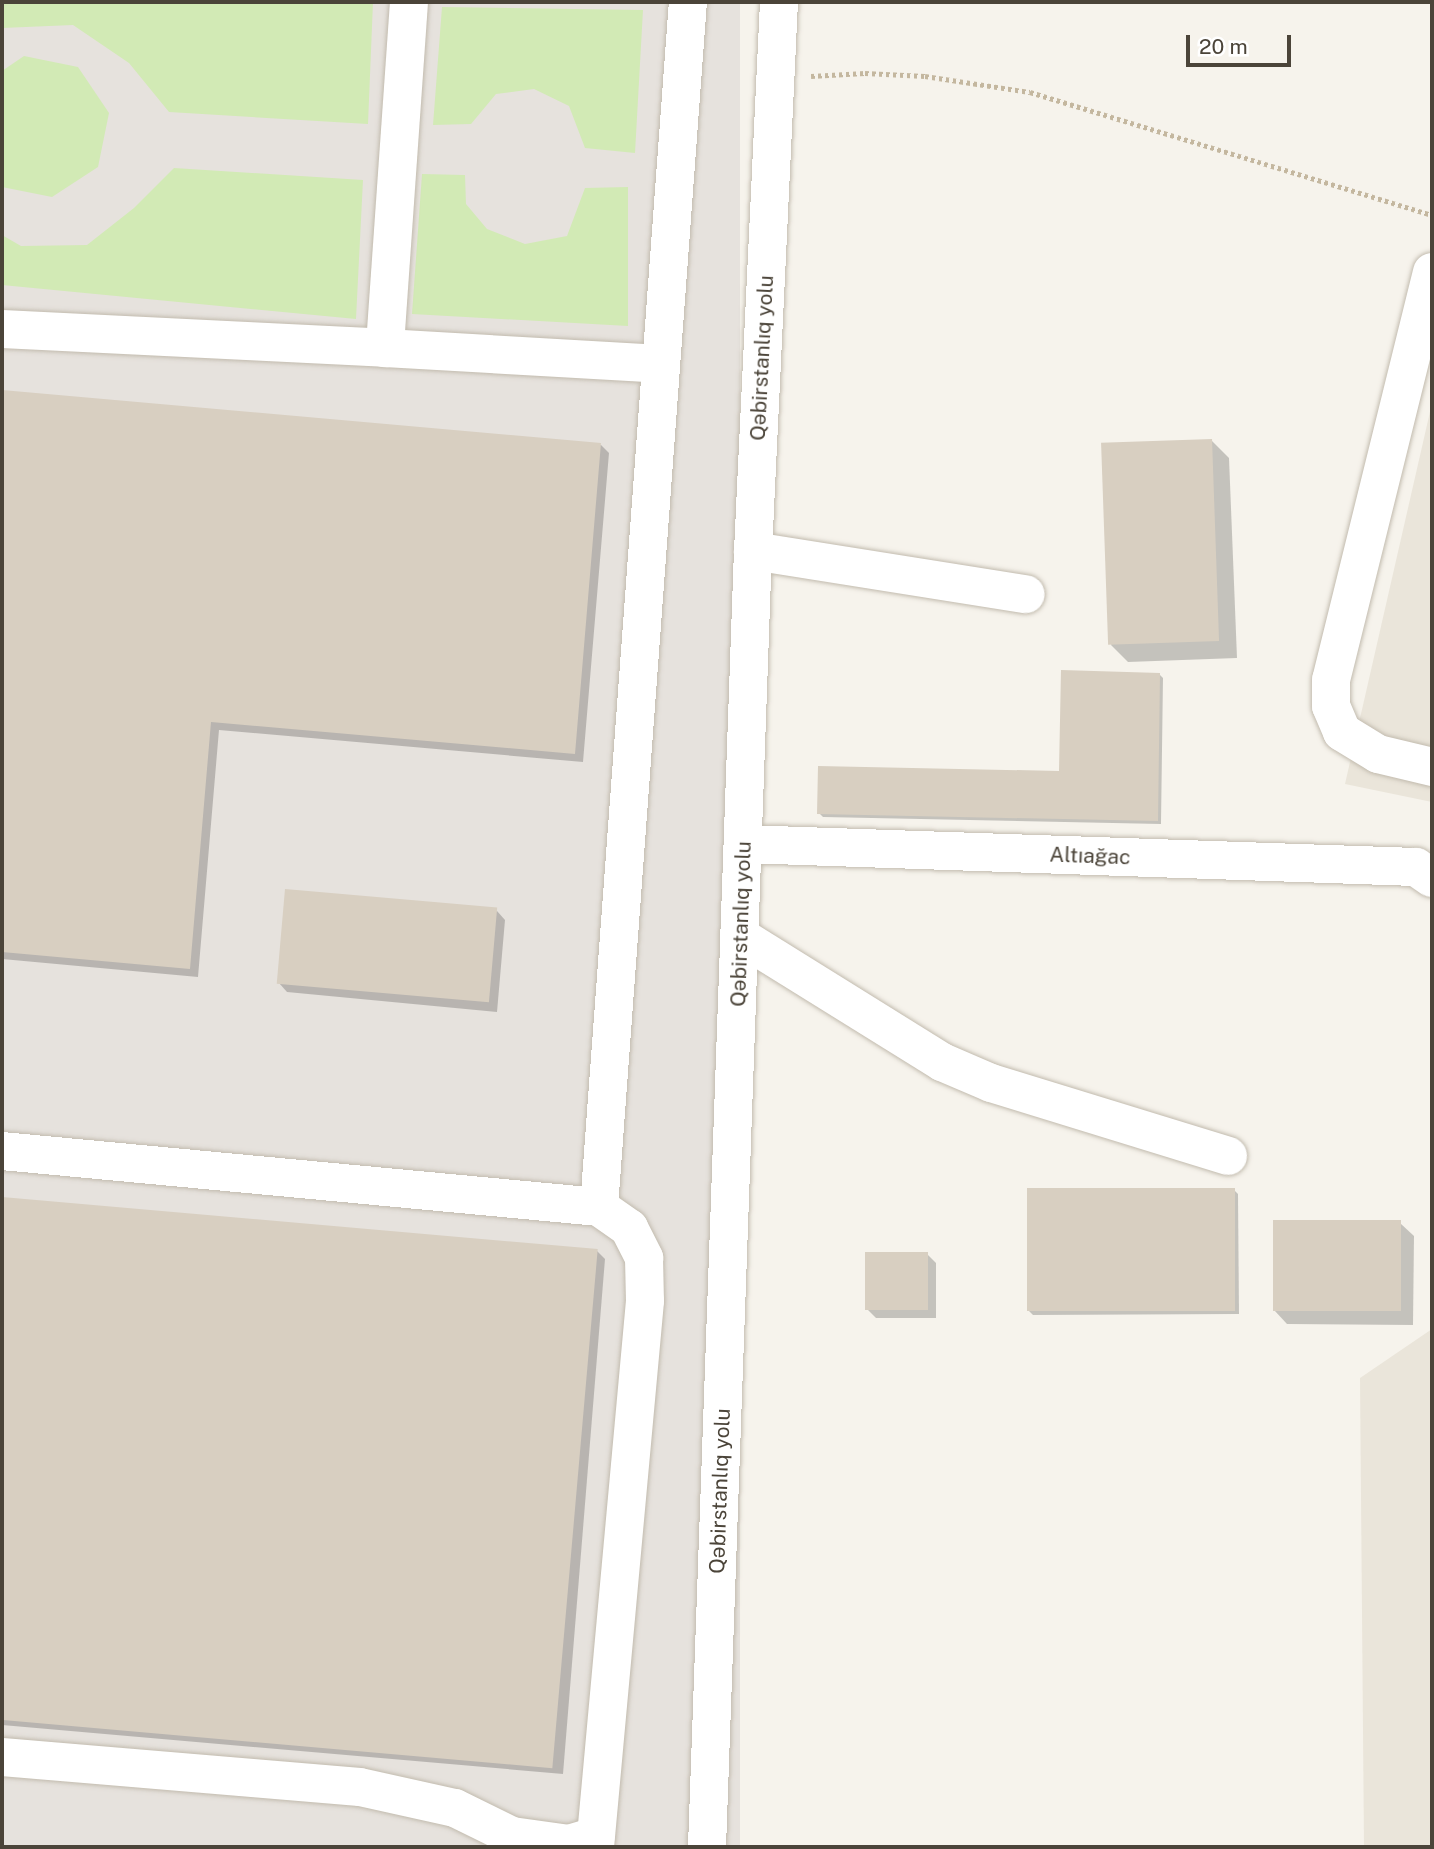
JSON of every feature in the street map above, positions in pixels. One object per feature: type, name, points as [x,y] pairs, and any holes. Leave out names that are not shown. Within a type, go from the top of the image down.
[{"type":"street","points":[[385,348],[409,2]]},
{"type":"street","points":[[598,1207],[688,2]]},
{"type":"street","name":"Qəbirstanlıq yolu","points":[[707,1847],[753,551],[779,2]]},
{"type":"street","points":[[1432,272],[1331,680],[1331,706],[1342,732],[1354,740],[1378,754],[1432,767]]},
{"type":"street","points":[[2,329],[661,364]]},
{"type":"street","points":[[753,551],[1026,594]]},
{"type":"street","name":"Altıağac","points":[[744,844],[1416,867],[1432,878]]},
{"type":"street","points":[[741,937],[942,1062],[990,1083],[1227,1156]]},
{"type":"street","points":[[2,1152],[598,1207],[629,1228],[643,1258],[645,1301],[596,1842],[569,1844],[512,1836],[455,1808],[360,1787],[2,1757]]},
{"type":"path","points":[[775,78],[864,73],[925,76],[1030,92],[1432,215]]},
{"type":"shaded area","points":[[2,2],[740,2],[740,1847],[2,1847]]},
{"type":"shaded area","points":[[1432,403],[1432,802],[1345,784]]},
{"type":"shaded area","points":[[1432,1329],[1432,1847],[1364,1847],[1360,1378]]},
{"type":"green space","points":[[2,2],[373,2],[368,124],[169,112],[129,63],[73,25],[2,28]]},
{"type":"green space","points":[[442,7],[643,10],[635,153],[585,148],[569,106],[534,89],[496,94],[471,124],[433,125]]},
{"type":"green space","points":[[24,56],[78,67],[109,113],[98,167],[52,197],[2,187],[2,71]]},
{"type":"green space","points":[[174,168],[363,180],[356,319],[2,285],[2,235],[21,246],[87,245],[134,208]]},
{"type":"green space","points":[[422,174],[465,175],[466,204],[487,229],[525,244],[567,236],[585,188],[628,187],[628,326],[412,314]]},
{"type":"building","points":[[2,390],[601,443],[575,754],[211,722],[190,969],[2,952]]},
{"type":"building","points":[[1212,439],[1219,641],[1108,645],[1101,443]]},
{"type":"building","points":[[1061,670],[1160,673],[1158,821],[817,814],[818,766],[1059,771]]},
{"type":"building","points":[[285,889],[497,908],[489,1002],[277,984]]},
{"type":"building","points":[[1027,1188],[1235,1188],[1235,1311],[1027,1311]]},
{"type":"building","points":[[2,1197],[598,1249],[552,1768],[2,1720]]},
{"type":"building","points":[[1273,1220],[1401,1220],[1401,1311],[1273,1311]]},
{"type":"building","points":[[865,1252],[928,1252],[928,1310],[865,1310]]}]
